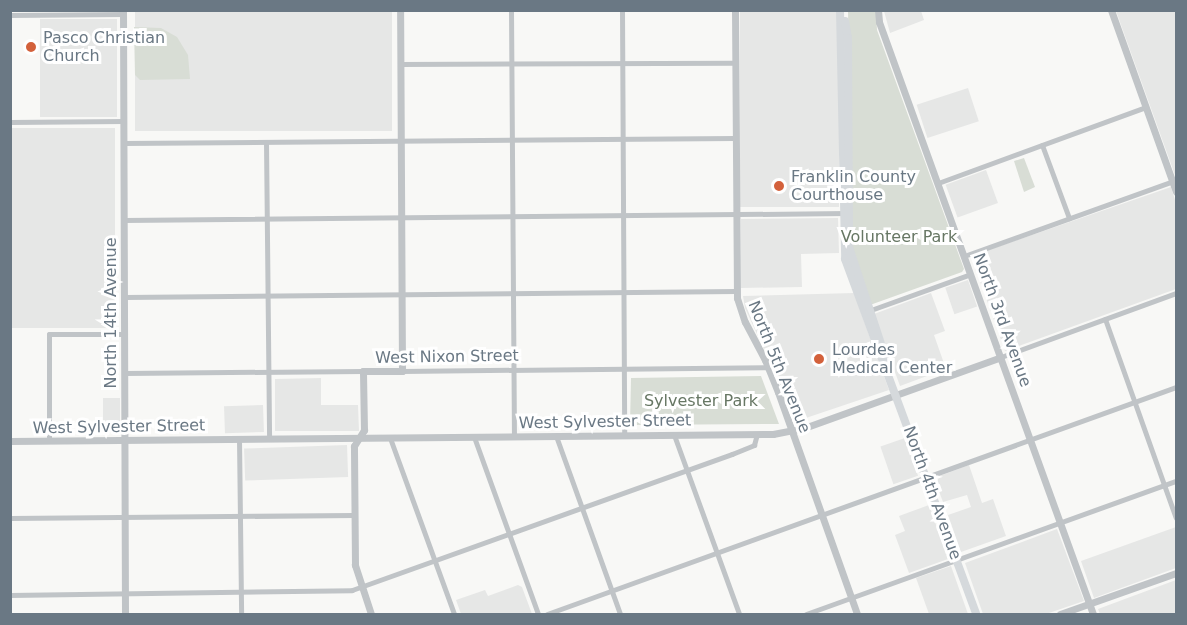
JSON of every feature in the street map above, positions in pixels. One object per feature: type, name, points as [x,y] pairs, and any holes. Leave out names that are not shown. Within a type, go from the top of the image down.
[{"type":"main road","name":"North 4th Avenue","points":[[840,10],[846,213]]},
{"type":"main road","name":"North 4th Avenue","points":[[846,10],[845,259],[883,344],[887,371],[975,615]]},
{"type":"street","points":[[400,10],[402,371]]},
{"type":"street","points":[[511,10],[514,436]]},
{"type":"street","points":[[622,10],[624,435]]},
{"type":"street","name":"North 5th Avenue","points":[[735,10],[736,291],[745,322],[768,367],[857,615]]},
{"type":"street","name":"North 3rd Avenue","points":[[880,10],[885,35],[1093,615]]},
{"type":"street","points":[[1111,10],[1176,192]]},
{"type":"street","points":[[10,15],[123,12]]},
{"type":"street","name":"North 14th Avenue","points":[[123,12],[125,615]]},
{"type":"street","points":[[400,64],[735,63]]},
{"type":"street","points":[[938,183],[1146,108]]},
{"type":"street","points":[[10,122],[124,121]]},
{"type":"street","points":[[124,143],[735,138]]},
{"type":"street","points":[[266,142],[269,439]]},
{"type":"street","points":[[1042,145],[1069,218]]},
{"type":"street","points":[[964,256],[1173,182]]},
{"type":"street","points":[[124,220],[846,213]]},
{"type":"street","points":[[867,311],[971,274]]},
{"type":"street","points":[[125,297],[736,291]]},
{"type":"street","name":"West Sylvester Street","points":[[10,441],[757,434],[791,431],[1176,293]]},
{"type":"street","points":[[1105,319],[1176,518]]},
{"type":"street","points":[[49,441],[49,334],[125,334]]},
{"type":"street","name":"West Nixon Street","points":[[125,373],[768,367]]},
{"type":"street","points":[[363,371],[364,430],[354,446],[355,565],[370,615]]},
{"type":"street","points":[[547,615],[1176,387]]},
{"type":"street","points":[[10,595],[352,590],[754,446],[757,434]]},
{"type":"street","points":[[674,435],[739,615]]},
{"type":"street","points":[[556,436],[621,615]]},
{"type":"street","points":[[474,437],[538,615]]},
{"type":"street","points":[[390,438],[454,615]]},
{"type":"street","points":[[239,439],[241,615]]},
{"type":"street","points":[[806,615],[1176,481]]},
{"type":"street","points":[[10,519],[354,515]]},
{"type":"street","points":[[1060,615],[1176,573]]},
{"type":"shaded area","points":[[135,11],[392,11],[392,131],[135,131]]},
{"type":"shaded area","points":[[740,11],[839,11],[839,207],[740,207]]},
{"type":"shaded area","points":[[884,11],[921,11],[924,20],[890,33]]},
{"type":"shaded area","points":[[1116,11],[1176,11],[1176,178]]},
{"type":"shaded area","points":[[40,19],[117,19],[117,117],[40,117]]},
{"type":"shaded area","points":[[968,88],[979,121],[927,138],[917,105]]},
{"type":"shaded area","points":[[11,128],[115,128],[115,328],[11,328]]},
{"type":"shaded area","points":[[986,170],[998,203],[958,218],[946,185]]},
{"type":"shaded area","points":[[1171,187],[1176,203],[1176,289],[1005,351],[971,256]]},
{"type":"shaded area","points":[[838,218],[839,253],[801,254],[802,287],[741,288],[741,219]]},
{"type":"shaded area","points":[[968,280],[977,306],[954,314],[945,288]]},
{"type":"shaded area","name":"Lourdes Medical Center","points":[[854,293],[889,390],[797,421],[745,308],[743,296]]},
{"type":"shaded area","points":[[931,293],[945,331],[934,335],[946,369],[900,386],[874,314]]},
{"type":"shaded area","points":[[321,378],[321,405],[358,405],[359,431],[275,431],[275,379]]},
{"type":"shaded area","points":[[103,398],[120,398],[120,433],[103,433]]},
{"type":"shaded area","points":[[263,405],[264,432],[225,433],[224,406]]},
{"type":"shaded area","points":[[905,438],[918,476],[893,484],[880,446]]},
{"type":"shaded area","points":[[347,445],[348,477],[245,481],[244,449]]},
{"type":"shaded area","points":[[969,465],[982,503],[993,499],[1006,536],[961,552],[948,515],[971,507],[967,495],[943,502],[934,478]]},
{"type":"shaded area","points":[[929,505],[948,559],[909,573],[895,535],[905,531],[899,516]]},
{"type":"shaded area","points":[[1176,527],[1176,568],[1094,598],[1081,561]]},
{"type":"shaded area","points":[[1057,529],[1084,601],[1046,614],[983,614],[965,563]]},
{"type":"shaded area","points":[[951,566],[968,614],[929,614],[916,578]]},
{"type":"shaded area","points":[[1176,580],[1176,614],[1100,614],[1098,609]]},
{"type":"shaded area","points":[[518,585],[522,587],[532,614],[461,614],[456,600],[485,590],[488,596]]},
{"type":"green space","name":"Volunteer Park","points":[[848,11],[876,11],[877,30],[964,269],[962,272],[870,305],[852,252]]},
{"type":"green space","points":[[134,27],[161,28],[177,37],[188,55],[190,79],[140,80],[135,75]]},
{"type":"green space","points":[[1024,158],[1035,187],[1024,192],[1014,161]]},
{"type":"green space","name":"Sylvester Park","points":[[761,376],[779,424],[630,425],[631,378]]},
{"type":"place","name":"Pasco Christian Church","points":[[31,47]]},
{"type":"place","name":"Franklin County Courthouse","points":[[779,186]]},
{"type":"place","name":"Lourdes Medical Center","points":[[819,359]]}]
